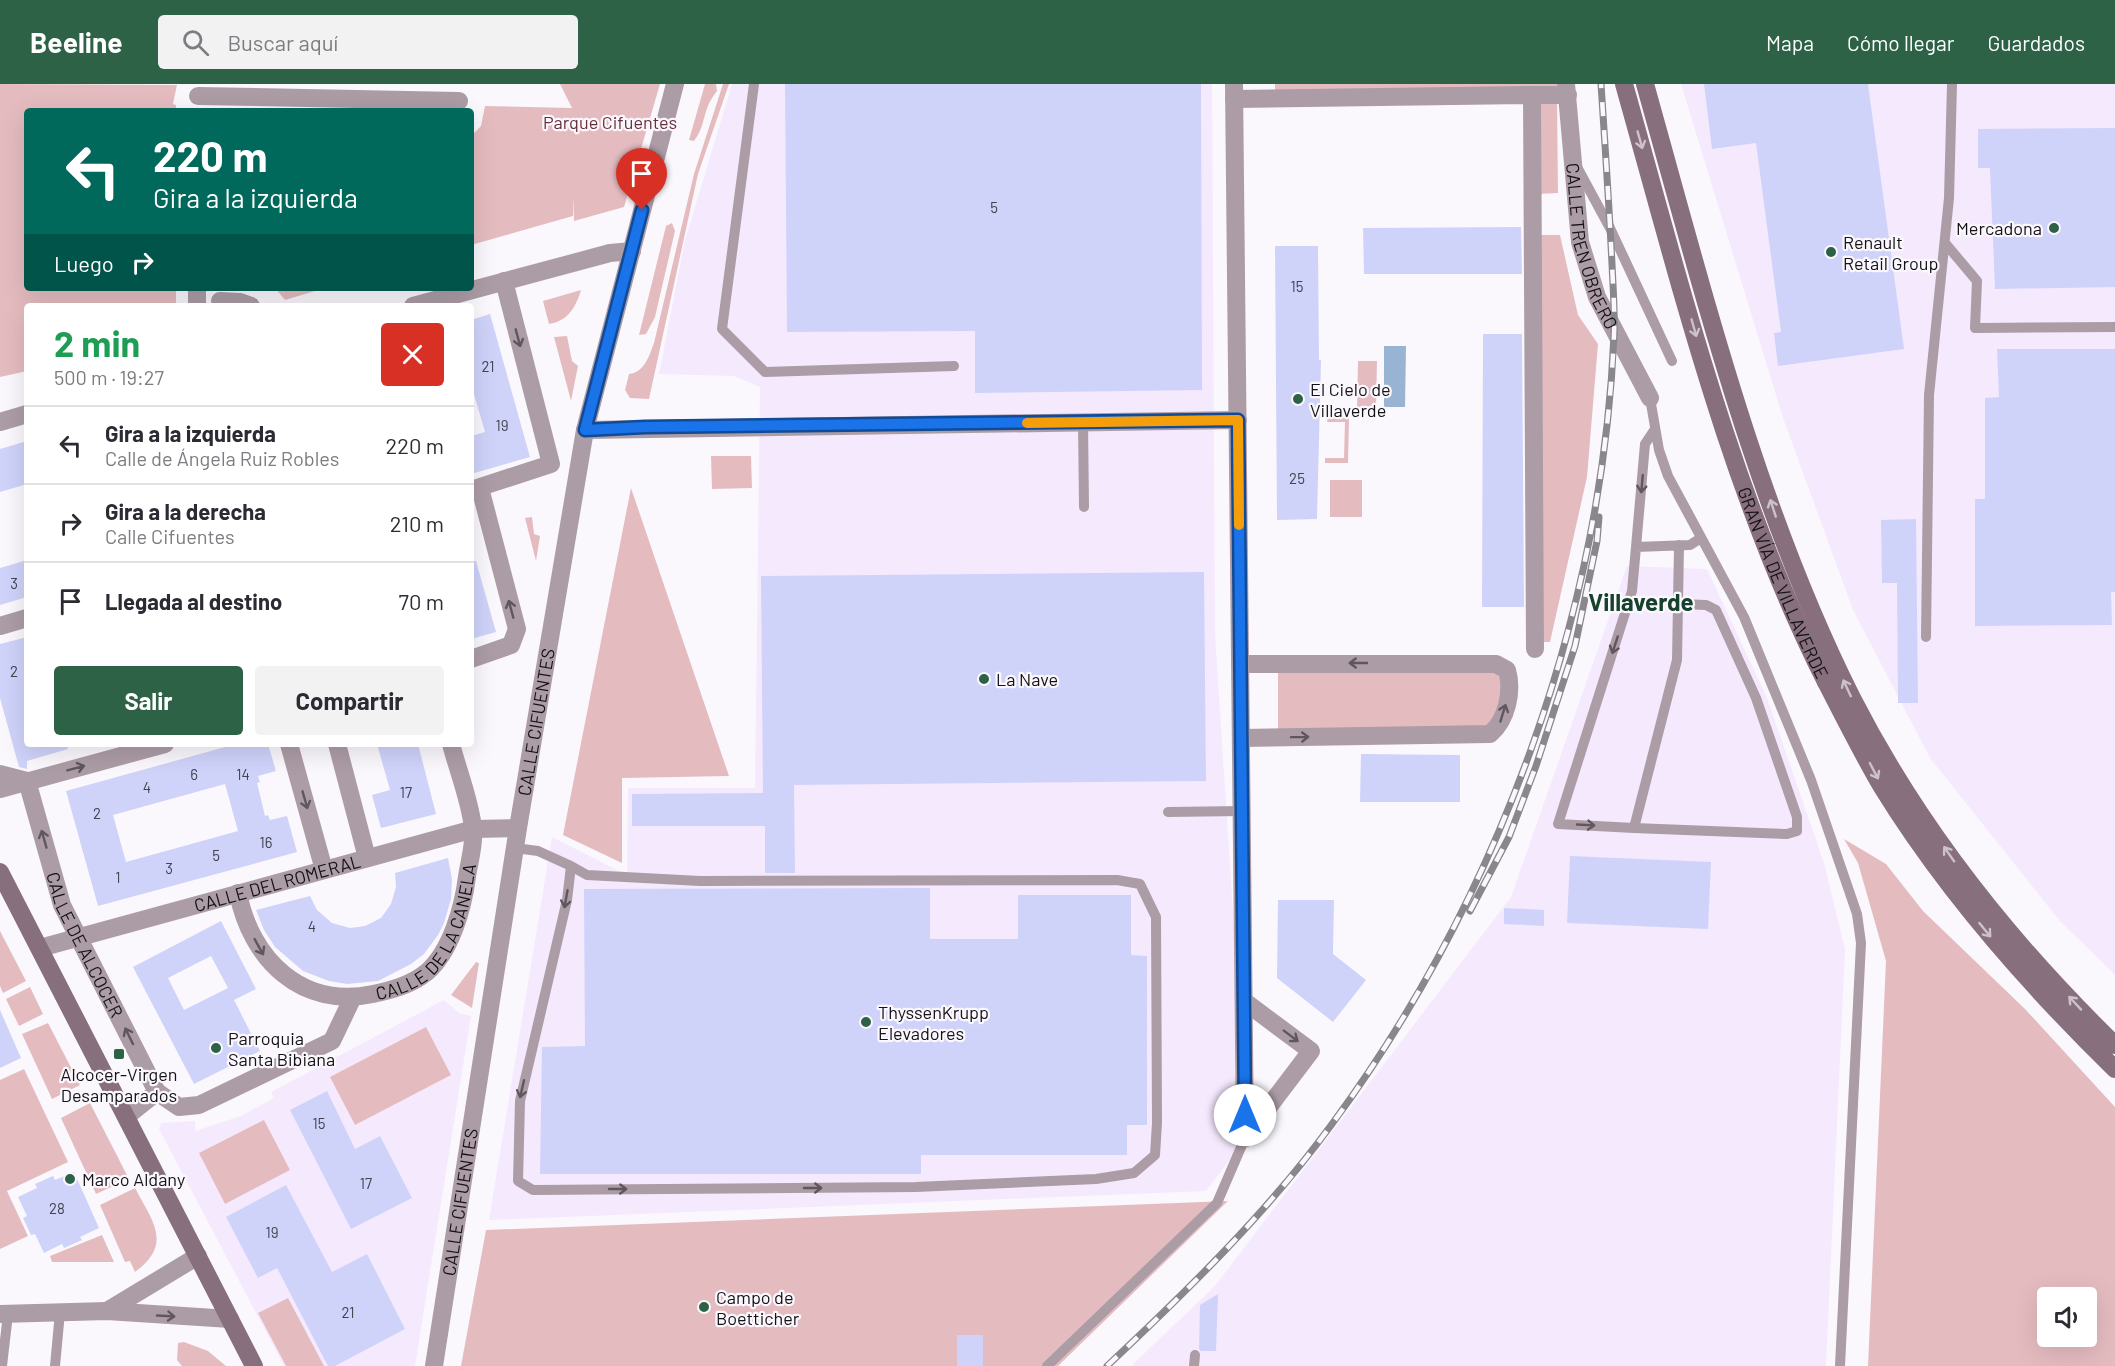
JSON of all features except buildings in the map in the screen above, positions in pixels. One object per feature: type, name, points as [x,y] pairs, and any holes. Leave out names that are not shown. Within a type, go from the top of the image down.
[{"type":"street","name":"CALLE CIFUENTES","points":[[434,1366],[518,828],[585,430],[675,84]]},
{"type":"street","name":"GRAN VÍA DE VILLAVERDE","points":[[1624,84],[1713,393],[1749,506],[1791,613],[1882,787],[1940,873],[1989,935],[2115,1069]]},
{"type":"street","name":"GRAN VÍA DE VILLAVERDE","points":[[1645,84],[1732,385],[1786,548],[1853,700],[1889,763],[1954,862],[2035,961],[2115,1045]]},
{"type":"street","points":[[1245,1138],[1234,92],[1532,96],[1567,89]]},
{"type":"street","name":"CALLE TREN OBRERO","points":[[1567,89],[1580,242],[1598,297],[1650,398]]},
{"type":"street","points":[[1532,96],[1535,649]]},
{"type":"street","points":[[198,97],[459,101]]},
{"type":"street","points":[[474,289],[610,254],[632,251]]},
{"type":"street","points":[[474,658],[511,645],[517,629],[475,489],[551,464],[504,281]]},
{"type":"street","points":[[424,303],[468,291]]},
{"type":"street","points":[[220,301],[243,303]]},
{"type":"street","points":[[0,422],[24,415]]},
{"type":"street","points":[[585,430],[1238,420]]},
{"type":"street","points":[[0,626],[24,619]]},
{"type":"street","points":[[1240,664],[1496,664],[1508,670],[1511,686],[1499,726],[1490,734],[1241,738]]},
{"type":"street","points":[[0,789],[154,747]]},
{"type":"street","points":[[290,747],[324,870]]},
{"type":"street","points":[[338,747],[368,858]]},
{"type":"street","name":"CALLE DE LA CANELA","points":[[238,893],[242,912],[261,954],[310,992],[352,999],[397,989],[428,971],[454,933],[466,888],[474,829],[452,747]]},
{"type":"street","points":[[0,774],[27,781]]},
{"type":"street","name":"CALLE DE ALCOCER","points":[[27,781],[62,904],[157,1092]]},
{"type":"street","name":"CALLE DEL ROMERAL","points":[[40,948],[474,829],[518,828]]},
{"type":"street","points":[[0,872],[254,1366]]},
{"type":"street","points":[[127,1116],[157,1092],[179,1107],[194,1103],[199,1105],[332,1041],[352,999]]},
{"type":"street","points":[[1244,1001],[1311,1051],[1245,1138]]},
{"type":"street","points":[[107,1311],[198,1256]]},
{"type":"street","points":[[4,1314],[107,1311],[230,1319]]},
{"type":"lane","points":[[754,84],[722,329],[765,372],[954,366]]},
{"type":"lane","points":[[1926,637],[1929,395],[1949,198],[1952,84]]},
{"type":"lane","points":[[1571,156],[1610,228],[1672,361]]},
{"type":"lane","points":[[1945,243],[1977,281],[1975,328],[2115,327]]},
{"type":"lane","points":[[1650,398],[1659,450],[1668,476],[1744,616],[1810,780],[1857,914],[1861,943],[1840,1366]]},
{"type":"lane","points":[[1083,422],[1084,507]]},
{"type":"lane","points":[[1655,429],[1645,444],[1632,591],[1558,824],[1787,834],[1797,831],[1797,817],[1756,698],[1716,610],[1706,605],[1680,604]]},
{"type":"lane","points":[[1636,547],[1690,545],[1701,538]]},
{"type":"lane","points":[[1634,828],[1677,660],[1680,604],[1679,545]]},
{"type":"lane","points":[[1168,812],[1242,811]]},
{"type":"lane","points":[[515,848],[548,855],[571,866],[586,875],[700,881],[1117,880],[1140,884],[1156,917],[1155,1155],[1134,1173],[1096,1179],[916,1187],[533,1190],[518,1181],[520,1101],[567,900],[571,866]]},
{"type":"lane","points":[[1047,1366],[1217,1203],[1245,1138]]},
{"type":"lane","points":[[55,1366],[60,1312]]},
{"type":"lane","points":[[2,1366],[4,1314]]},
{"type":"shaded area","points":[[732,84],[1212,84],[1215,634],[1236,958],[1236,1152],[1206,1191],[489,1220],[552,837],[619,871],[627,872],[628,788],[755,788],[760,387],[734,376],[659,374],[685,240]]},
{"type":"shaded area","points":[[1681,84],[2115,84],[2115,975],[2060,921],[1930,758],[1853,610],[1783,418]]},
{"type":"shaded area","points":[[1627,566],[1707,569],[1767,698],[1824,863],[1845,949],[1826,1366],[1131,1366],[1215,1286],[1511,897]]},
{"type":"shaded area","points":[[444,1000],[459,1013],[471,1016],[415,1366],[284,1366],[159,1129],[161,1123],[195,1121],[195,1131],[241,1116],[274,1098],[271,1092]]},
{"type":"green space","points":[[0,84],[177,85],[173,104],[176,108],[24,108],[24,291],[176,291],[176,303],[24,303],[24,372],[0,377]]},
{"type":"green space","name":"Parque Cifuentes","points":[[560,84],[660,84],[624,207],[574,221],[573,196],[573,216],[474,244],[474,133],[481,126],[485,106],[572,108]]},
{"type":"green space","points":[[705,84],[716,84],[717,91],[708,105],[698,135],[694,141],[689,140]]},
{"type":"green space","points":[[723,84],[729,84],[698,174],[649,399],[630,398],[625,390],[629,374],[643,367],[654,343],[694,174]]},
{"type":"green space","points":[[1275,84],[1557,84],[1558,90],[1275,94]]},
{"type":"green space","points":[[1537,100],[1557,100],[1558,193],[1538,194]]},
{"type":"green space","points":[[672,223],[675,231],[655,317],[646,334],[639,335],[666,226]]},
{"type":"green space","points":[[1539,235],[1560,235],[1578,315],[1598,344],[1587,477],[1550,642],[1543,642]]},
{"type":"green space","points":[[581,290],[570,312],[561,320],[549,324],[543,301]]},
{"type":"green space","points":[[278,291],[315,291],[285,300]]},
{"type":"green space","points":[[567,336],[572,361],[578,366],[571,401],[554,337]]},
{"type":"green space","points":[[1358,361],[1377,361],[1376,408],[1357,407]]},
{"type":"green space","points":[[1328,416],[1349,417],[1348,463],[1325,463],[1325,458],[1344,458],[1345,422],[1327,422]]},
{"type":"green space","points":[[711,456],[751,456],[752,488],[712,489]]},
{"type":"green space","points":[[1330,480],[1362,480],[1362,517],[1330,517]]},
{"type":"green space","points":[[631,488],[729,776],[622,778],[622,863],[563,835]]},
{"type":"green space","points":[[532,517],[534,534],[540,536],[536,561],[525,518]]},
{"type":"green space","points":[[1278,669],[1495,670],[1506,687],[1491,726],[1278,733]]},
{"type":"green space","points":[[1844,839],[1886,864],[1923,911],[2025,1009],[2115,1107],[2115,1366],[1868,1366],[1886,961],[1858,863]]},
{"type":"green space","points":[[0,931],[26,981],[3,993],[0,986]]},
{"type":"green space","points":[[476,962],[479,963],[472,1008],[451,995]]},
{"type":"green space","points":[[30,987],[43,1014],[19,1026],[6,999]]},
{"type":"green space","points":[[48,1023],[80,1085],[52,1099],[22,1034]]},
{"type":"green space","points":[[426,1027],[451,1075],[355,1125],[330,1077]]},
{"type":"green space","points":[[24,1069],[68,1162],[7,1191],[28,1236],[0,1249],[0,1080]]},
{"type":"green space","points":[[90,1103],[129,1179],[96,1194],[61,1118]]},
{"type":"green space","points":[[264,1120],[290,1170],[225,1204],[199,1153]]},
{"type":"green space","points":[[135,1188],[153,1222],[156,1242],[154,1252],[147,1262],[135,1272],[130,1261],[125,1262],[100,1205]]},
{"type":"green space","points":[[1228,1201],[1058,1366],[461,1366],[486,1230]]},
{"type":"green space","points":[[102,1235],[114,1262],[52,1262],[50,1256]]},
{"type":"green space","points":[[288,1298],[324,1366],[286,1366],[258,1313]]},
{"type":"green space","points":[[184,1342],[208,1351],[226,1366],[182,1366],[177,1360],[178,1343]]},
{"type":"water","points":[[1384,346],[1406,346],[1405,407],[1384,407]]},
{"type":"railway","points":[[1107,1366],[1167,1309],[1253,1220],[1281,1189],[1332,1124],[1391,1037],[1444,945],[1491,849],[1531,750],[1563,648],[1588,545],[1605,440],[1614,317],[1601,84]]},
{"type":"railway","points":[[1470,911],[1509,837],[1536,766],[1575,646],[1597,541],[1599,517]]},
{"type":"slow traffic","points":[[1027,423],[1238,420],[1239,525]]},
{"type":"place","name":"Mercadona","points":[[2054,228]]},
{"type":"place","name":"Renault Retail Group","points":[[1831,252]]},
{"type":"place","name":"El Cielo de Villaverde","points":[[1298,399]]},
{"type":"place","name":"La Nave","points":[[984,679]]},
{"type":"place","name":"ThyssenKrupp Elevadores","points":[[866,1022]]},
{"type":"place","name":"Parroquia Santa Bibiana","points":[[216,1048]]},
{"type":"place","name":"Alcocer-Virgen Desamparados","points":[[119,1054]]},
{"type":"place","name":"Marco Aldany","points":[[70,1179]]},
{"type":"place","name":"Campo de Boetticher","points":[[704,1307]]},
{"type":"district","name":"Villaverde","points":[[1641,601]]},
{"type":"route","points":[[642,210],[585,430],[645,427],[1238,420],[1245,1115]]}]
